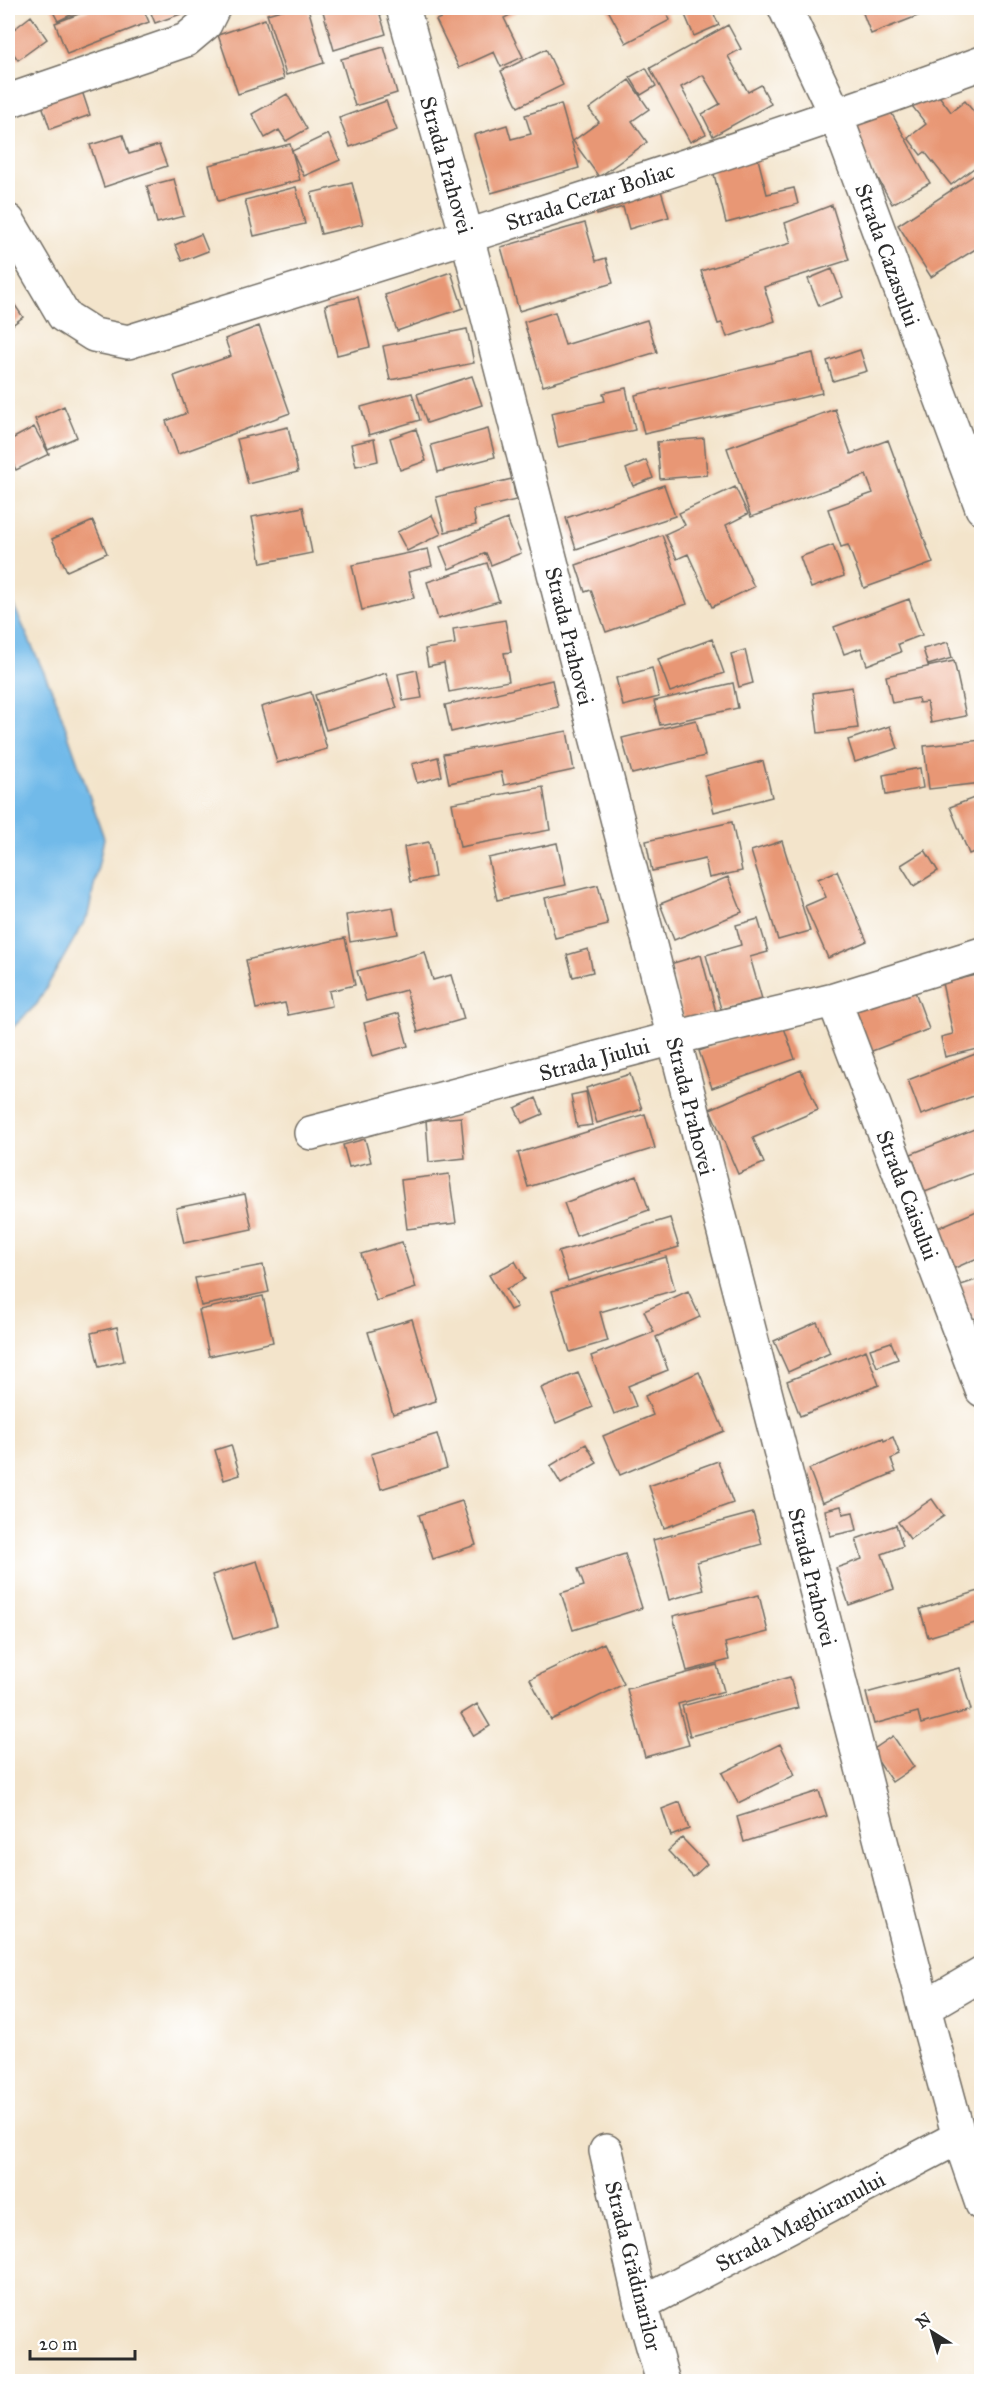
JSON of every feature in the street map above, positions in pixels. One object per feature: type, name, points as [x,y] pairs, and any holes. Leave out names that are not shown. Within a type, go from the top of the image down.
[{"type":"street","points":[[8,101],[186,40],[205,24],[213,8]]},
{"type":"street","name":"Strada Prahovei","points":[[403,8],[466,236],[924,2008],[981,2204]]},
{"type":"street","name":"Strada Cazasului","points":[[785,8],[836,116],[981,508]]},
{"type":"street","name":"Strada Cezar Boliac","points":[[8,221],[64,316],[94,335],[128,342],[466,236],[836,116],[981,63]]},
{"type":"street","name":"Strada Jiului","points":[[311,1133],[674,1038],[834,1000],[981,954]]},
{"type":"street","name":"Strada Caisului","points":[[834,1000],[981,1390]]},
{"type":"street","points":[[924,2008],[981,1974]]},
{"type":"street","name":"Strada Maghiranului","points":[[641,2304],[960,2137]]},
{"type":"street","name":"Strada Grădinarilor","points":[[606,2151],[641,2304],[663,2382]]},
{"type":"water","points":[[8,593],[55,697],[104,838],[88,915],[37,1004],[8,1032]]},
{"type":"building","points":[[51,8],[85,8],[58,21]]},
{"type":"building","points":[[88,8],[143,8],[149,22],[67,54],[55,23],[89,10]]},
{"type":"building","points":[[149,8],[198,8],[155,23]]},
{"type":"building","points":[[288,8],[308,8],[324,63],[286,75],[267,14]]},
{"type":"building","points":[[322,8],[378,8],[386,34],[334,50]]},
{"type":"building","points":[[462,8],[514,8],[516,12],[504,18],[523,57],[501,67],[494,52],[459,68],[436,20]]},
{"type":"building","points":[[607,8],[669,8],[665,10],[670,20],[626,43]]},
{"type":"building","points":[[682,8],[711,8],[719,25],[694,36]]},
{"type":"building","points":[[861,8],[917,8],[920,15],[871,34]]},
{"type":"building","points":[[31,16],[47,39],[18,60],[8,46],[8,34]]},
{"type":"building","points":[[265,19],[284,79],[238,94],[218,35]]},
{"type":"building","points":[[728,25],[741,49],[728,56],[748,92],[761,85],[771,104],[713,136],[702,114],[720,104],[703,75],[681,87],[706,134],[690,142],[650,68]]},
{"type":"building","points":[[384,47],[397,93],[355,106],[341,59]]},
{"type":"building","points":[[546,49],[563,85],[518,107],[501,71]]},
{"type":"building","points":[[646,68],[656,86],[641,95],[630,77]]},
{"type":"building","points":[[629,80],[649,109],[632,121],[647,142],[599,177],[573,141],[599,122],[589,109]]},
{"type":"building","points":[[80,85],[90,115],[50,129],[40,99]]},
{"type":"building","points":[[931,85],[951,112],[965,101],[982,122],[982,162],[951,185],[925,152],[921,155],[908,138],[926,124],[909,102]]},
{"type":"building","points":[[287,94],[307,129],[286,141],[279,130],[265,138],[252,114]]},
{"type":"building","points":[[386,101],[397,130],[350,147],[339,118]]},
{"type":"building","points":[[561,104],[579,168],[491,193],[474,135],[507,125],[511,139],[531,134],[525,115]]},
{"type":"building","points":[[887,105],[930,183],[892,204],[849,125]]},
{"type":"building","points":[[328,134],[340,160],[304,176],[292,151]]},
{"type":"building","points":[[123,135],[129,154],[159,145],[167,166],[104,187],[90,145]]},
{"type":"building","points":[[290,144],[300,180],[218,201],[209,165]]},
{"type":"building","points":[[756,151],[767,194],[794,188],[798,204],[726,223],[711,162]]},
{"type":"building","points":[[976,174],[982,183],[982,245],[931,277],[898,225]]},
{"type":"building","points":[[174,179],[184,216],[157,223],[147,186]]},
{"type":"building","points":[[352,183],[363,224],[321,234],[311,193]]},
{"type":"building","points":[[659,184],[669,217],[629,229],[623,207],[597,215],[594,203]]},
{"type":"building","points":[[296,187],[305,224],[254,236],[245,200]]},
{"type":"building","points":[[832,205],[849,260],[764,287],[775,321],[727,337],[722,323],[718,324],[701,271],[791,243],[785,223]]},
{"type":"building","points":[[585,223],[596,261],[606,258],[613,283],[519,311],[501,247]]},
{"type":"building","points":[[201,234],[208,251],[182,261],[175,245]]},
{"type":"building","points":[[832,269],[843,297],[819,306],[808,279]]},
{"type":"building","points":[[451,272],[463,308],[397,331],[385,295]]},
{"type":"building","points":[[8,295],[23,317],[8,328]]},
{"type":"building","points":[[358,297],[370,347],[337,355],[325,305]]},
{"type":"building","points":[[555,312],[565,345],[647,320],[657,352],[543,386],[524,322]]},
{"type":"building","points":[[259,326],[290,413],[178,454],[166,421],[187,413],[174,376],[231,356],[225,339]]},
{"type":"building","points":[[467,329],[474,363],[390,380],[383,346]]},
{"type":"building","points":[[860,350],[867,371],[833,381],[827,361]]},
{"type":"building","points":[[813,353],[822,393],[644,434],[635,395]]},
{"type":"building","points":[[472,376],[482,405],[427,423],[417,394]]},
{"type":"building","points":[[626,388],[635,430],[558,447],[551,413],[605,401],[603,393]]},
{"type":"building","points":[[412,393],[420,420],[369,435],[361,407]]},
{"type":"building","points":[[64,406],[77,437],[48,450],[35,419]]},
{"type":"building","points":[[835,409],[851,454],[888,440],[933,563],[864,588],[848,545],[841,547],[828,509],[873,493],[866,475],[751,517],[727,448]]},
{"type":"building","points":[[34,427],[49,454],[16,470],[8,453],[8,441]]},
{"type":"building","points":[[288,427],[298,472],[248,484],[237,439]]},
{"type":"building","points":[[416,429],[426,461],[400,470],[390,438]]},
{"type":"building","points":[[488,429],[495,457],[438,472],[431,445]]},
{"type":"building","points":[[704,438],[707,475],[660,479],[657,442]]},
{"type":"building","points":[[374,439],[378,461],[356,466],[351,444]]},
{"type":"building","points":[[646,460],[653,478],[633,486],[626,469]]},
{"type":"building","points":[[512,479],[516,500],[473,510],[476,525],[445,532],[436,497]]},
{"type":"building","points":[[664,485],[675,516],[576,549],[566,518]]},
{"type":"building","points":[[735,487],[748,514],[726,525],[754,587],[712,607],[688,554],[677,559],[665,534],[685,525],[679,513]]},
{"type":"building","points":[[303,507],[312,553],[261,563],[252,517]]},
{"type":"building","points":[[432,515],[441,534],[407,551],[397,532]]},
{"type":"building","points":[[507,519],[521,553],[491,565],[486,553],[449,569],[440,547]]},
{"type":"building","points":[[93,521],[107,553],[67,571],[52,539]]},
{"type":"building","points":[[662,535],[687,604],[606,632],[591,590],[585,592],[576,565]]},
{"type":"building","points":[[833,545],[844,576],[811,588],[800,557]]},
{"type":"building","points":[[428,549],[432,566],[408,572],[414,598],[362,610],[352,565]]},
{"type":"building","points":[[487,563],[499,601],[438,619],[427,582]]},
{"type":"building","points":[[909,599],[922,635],[898,644],[901,652],[867,665],[861,648],[844,654],[834,627]]},
{"type":"building","points":[[505,620],[511,652],[504,653],[509,681],[449,692],[444,663],[428,666],[425,649],[455,644],[453,629]]},
{"type":"building","points":[[712,639],[724,673],[670,692],[658,659]]},
{"type":"building","points":[[948,642],[952,658],[928,665],[923,649]]},
{"type":"building","points":[[745,650],[753,683],[739,687],[731,654]]},
{"type":"building","points":[[954,661],[966,716],[931,723],[927,702],[919,703],[918,698],[892,703],[886,676]]},
{"type":"building","points":[[652,668],[659,697],[623,706],[616,678]]},
{"type":"building","points":[[417,670],[422,698],[403,701],[398,674]]},
{"type":"building","points":[[386,673],[397,708],[326,730],[315,695]]},
{"type":"building","points":[[552,680],[558,707],[451,732],[445,705]]},
{"type":"building","points":[[733,683],[738,708],[660,725],[654,701]]},
{"type":"building","points":[[852,687],[858,728],[818,733],[813,693]]},
{"type":"building","points":[[311,692],[327,749],[277,763],[261,707]]},
{"type":"building","points":[[696,720],[705,756],[632,774],[622,738]]},
{"type":"building","points":[[890,726],[898,748],[855,762],[848,740]]},
{"type":"building","points":[[567,731],[574,770],[504,785],[501,772],[449,783],[443,754]]},
{"type":"building","points":[[982,740],[982,783],[929,789],[924,746]]},
{"type":"building","points":[[438,757],[442,776],[417,783],[412,764]]},
{"type":"building","points":[[763,761],[772,797],[714,812],[705,776]]},
{"type":"building","points":[[920,768],[923,788],[886,795],[883,775]]},
{"type":"building","points":[[543,787],[550,830],[460,847],[452,803]]},
{"type":"building","points":[[982,795],[982,849],[969,854],[950,807]]},
{"type":"building","points":[[732,822],[742,871],[709,878],[705,859],[652,871],[646,841]]},
{"type":"building","points":[[782,841],[810,931],[778,940],[751,851]]},
{"type":"building","points":[[429,842],[435,877],[410,882],[404,847]]},
{"type":"building","points":[[557,843],[566,885],[497,900],[488,858]]},
{"type":"building","points":[[925,850],[938,871],[914,886],[901,865]]},
{"type":"building","points":[[837,871],[867,941],[828,958],[805,906],[826,897],[818,879]]},
{"type":"building","points":[[728,877],[742,912],[674,940],[660,904]]},
{"type":"building","points":[[598,885],[608,925],[555,938],[545,898]]},
{"type":"building","points":[[393,907],[398,934],[350,942],[346,915]]},
{"type":"building","points":[[758,919],[768,952],[750,957],[762,999],[721,1009],[706,955],[741,945],[736,925]]},
{"type":"building","points":[[345,938],[355,985],[329,991],[332,1006],[288,1015],[285,1003],[256,1009],[246,960]]},
{"type":"building","points":[[588,949],[593,972],[573,977],[567,955]]},
{"type":"building","points":[[425,952],[433,980],[451,975],[464,1019],[418,1032],[406,990],[366,1001],[357,971]]},
{"type":"building","points":[[701,955],[716,1012],[684,1020],[670,964]]},
{"type":"building","points":[[977,975],[982,997],[982,1048],[945,1057],[941,1037],[953,1034],[942,983]]},
{"type":"building","points":[[913,986],[929,1029],[859,1056],[843,1012]]},
{"type":"building","points":[[399,1013],[408,1046],[373,1056],[364,1023]]},
{"type":"building","points":[[782,1022],[795,1059],[712,1088],[699,1051]]},
{"type":"building","points":[[978,1053],[982,1061],[982,1093],[921,1115],[908,1080]]},
{"type":"building","points":[[801,1070],[818,1110],[753,1138],[764,1163],[738,1174],[710,1109]]},
{"type":"building","points":[[630,1074],[642,1109],[597,1123],[586,1088]]},
{"type":"building","points":[[586,1092],[592,1125],[577,1127],[571,1095]]},
{"type":"building","points":[[536,1098],[543,1114],[522,1123],[515,1108]]},
{"type":"building","points":[[645,1114],[655,1148],[528,1187],[518,1153]]},
{"type":"building","points":[[461,1117],[465,1158],[429,1162],[426,1120]]},
{"type":"building","points":[[982,1126],[982,1170],[925,1192],[911,1154]]},
{"type":"building","points":[[365,1139],[371,1162],[349,1167],[343,1145]]},
{"type":"building","points":[[449,1174],[456,1223],[407,1229],[401,1180]]},
{"type":"building","points":[[637,1176],[649,1210],[576,1236],[564,1203]]},
{"type":"building","points":[[245,1194],[252,1229],[184,1243],[176,1208]]},
{"type":"building","points":[[979,1210],[982,1216],[982,1256],[937,1276],[935,1229]]},
{"type":"building","points":[[670,1218],[679,1247],[568,1281],[558,1252]]},
{"type":"building","points":[[402,1242],[416,1288],[376,1301],[361,1254]]},
{"type":"building","points":[[666,1257],[675,1290],[600,1312],[608,1341],[570,1352],[552,1291]]},
{"type":"building","points":[[515,1261],[525,1279],[506,1289],[517,1307],[510,1310],[489,1275]]},
{"type":"building","points":[[263,1265],[269,1292],[201,1306],[195,1278]]},
{"type":"building","points":[[982,1278],[982,1316],[958,1324],[946,1290]]},
{"type":"building","points":[[688,1291],[700,1317],[656,1337],[668,1370],[628,1386],[636,1406],[614,1414],[591,1356],[654,1332],[644,1311]]},
{"type":"building","points":[[263,1296],[273,1342],[209,1356],[199,1310]]},
{"type":"building","points":[[412,1319],[436,1401],[393,1414],[368,1332]]},
{"type":"building","points":[[817,1322],[830,1353],[788,1372],[774,1341]]},
{"type":"building","points":[[117,1327],[124,1361],[99,1367],[91,1333]]},
{"type":"building","points":[[891,1342],[898,1359],[877,1367],[870,1349]]},
{"type":"building","points":[[866,1350],[879,1385],[800,1416],[787,1381]]},
{"type":"building","points":[[699,1372],[724,1431],[620,1475],[603,1436],[653,1415],[645,1396]]},
{"type":"building","points":[[578,1373],[593,1407],[556,1423],[541,1388]]},
{"type":"building","points":[[437,1434],[447,1468],[381,1489],[371,1454]]},
{"type":"building","points":[[893,1437],[900,1455],[891,1459],[896,1472],[822,1503],[809,1469],[883,1438],[884,1441]]},
{"type":"building","points":[[586,1444],[597,1463],[561,1484],[550,1466]]},
{"type":"building","points":[[231,1445],[240,1475],[224,1480],[215,1450]]},
{"type":"building","points":[[718,1461],[733,1503],[664,1528],[649,1486]]},
{"type":"building","points":[[932,1499],[944,1516],[910,1539],[898,1522]]},
{"type":"building","points":[[462,1501],[476,1545],[433,1559],[419,1515]]},
{"type":"building","points":[[841,1506],[843,1514],[853,1512],[857,1530],[830,1536],[825,1510]]},
{"type":"building","points":[[753,1513],[762,1544],[697,1562],[704,1590],[669,1600],[653,1540]]},
{"type":"building","points":[[896,1525],[903,1546],[882,1554],[894,1589],[849,1605],[836,1568],[862,1559],[856,1539]]},
{"type":"building","points":[[625,1554],[642,1608],[573,1630],[561,1593],[584,1586],[578,1569]]},
{"type":"building","points":[[257,1561],[277,1625],[233,1639],[212,1575]]},
{"type":"building","points":[[982,1590],[982,1621],[928,1637],[920,1609]]},
{"type":"building","points":[[759,1595],[768,1632],[725,1643],[729,1660],[687,1671],[673,1616]]},
{"type":"building","points":[[604,1643],[624,1684],[551,1720],[530,1679]]},
{"type":"building","points":[[717,1665],[724,1691],[678,1704],[689,1745],[645,1757],[627,1689]]},
{"type":"building","points":[[959,1668],[971,1710],[921,1724],[918,1712],[874,1724],[866,1693]]},
{"type":"building","points":[[790,1677],[798,1708],[690,1736],[682,1706]]},
{"type":"building","points":[[477,1704],[490,1726],[474,1736],[461,1714]]},
{"type":"building","points":[[893,1736],[914,1767],[892,1782],[871,1751]]},
{"type":"building","points":[[780,1744],[795,1775],[738,1803],[722,1773]]},
{"type":"building","points":[[819,1791],[827,1816],[744,1842],[737,1817]]},
{"type":"building","points":[[680,1802],[689,1829],[671,1836],[662,1809]]},
{"type":"building","points":[[682,1838],[707,1864],[693,1877],[668,1851]]}]
